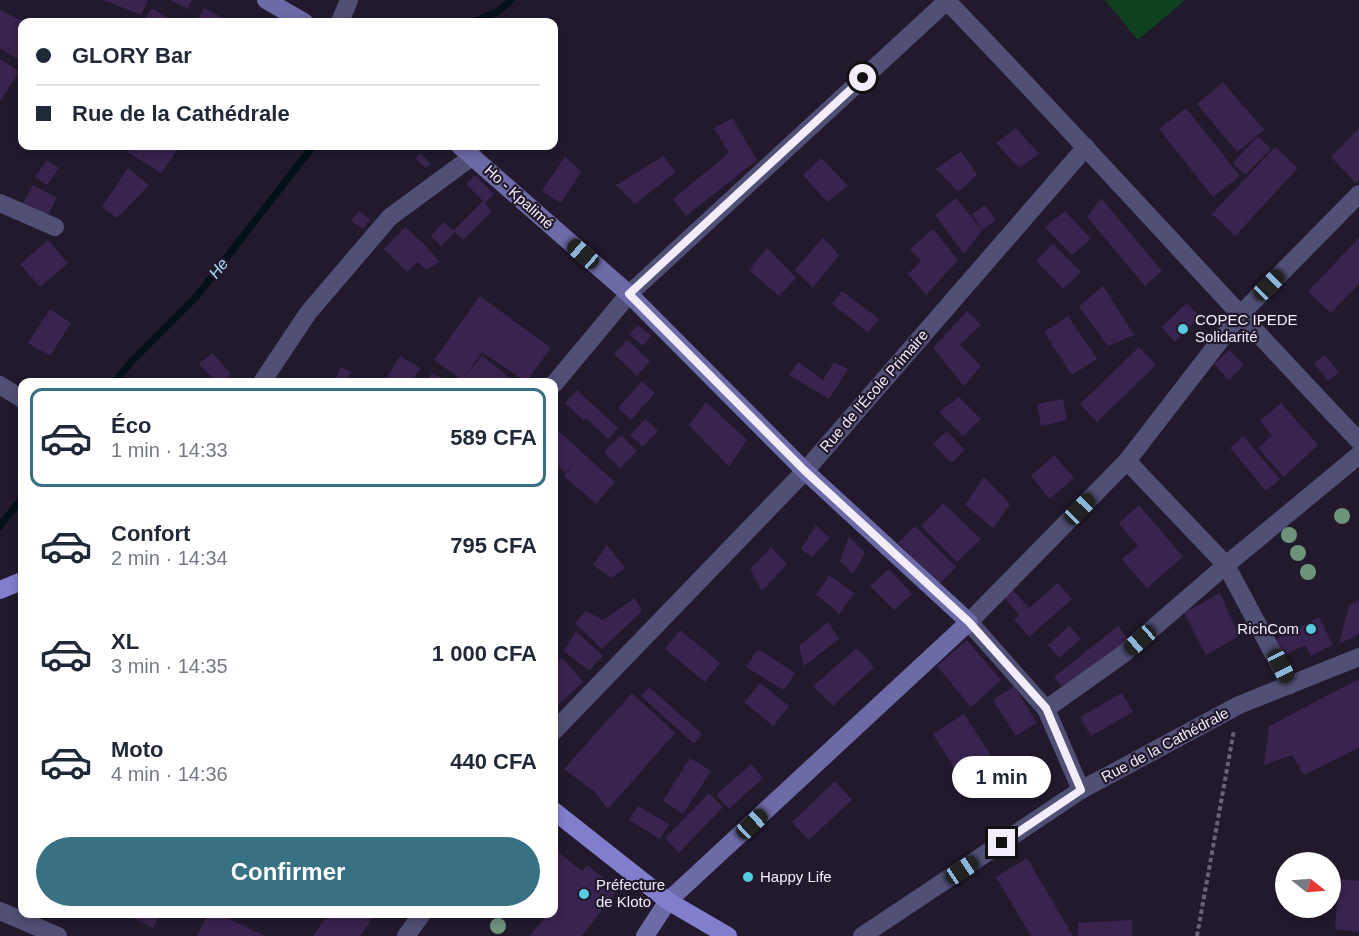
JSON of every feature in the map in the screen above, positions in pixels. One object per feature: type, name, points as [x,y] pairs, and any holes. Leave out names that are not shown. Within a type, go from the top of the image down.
[{"type":"main road","points":[[266,0],[297,18]]},
{"type":"main road","name":"Ho - Kpalimé","points":[[466,151],[629,294],[805,471],[969,622]]},
{"type":"main road","points":[[0,590],[18,583]]},
{"type":"main road","points":[[645,936],[668,901],[969,622]]},
{"type":"main road","points":[[558,814],[668,901],[728,936]]},
{"type":"street","points":[[342,18],[349,0]]},
{"type":"street","points":[[558,379],[629,294],[946,0],[1086,147],[1239,316],[1359,441]]},
{"type":"street","name":"Rue de l'École Primaire","points":[[558,727],[805,471],[1086,147]]},
{"type":"street","points":[[264,378],[308,313],[390,218],[466,151]]},
{"type":"street","points":[[1081,790],[1046,708],[969,622],[1127,461],[1239,316],[1359,194]]},
{"type":"street","points":[[0,203],[55,227]]},
{"type":"street","points":[[0,385],[18,396]]},
{"type":"street","points":[[1046,708],[1122,655],[1359,455]]},
{"type":"street","points":[[1127,461],[1226,565],[1290,685]]},
{"type":"street","name":"Rue de la Cathédrale","points":[[862,936],[1081,790],[1239,705],[1359,657]]},
{"type":"street","points":[[0,911],[57,936]]},
{"type":"street","points":[[406,936],[419,918]]},
{"type":"path","points":[[1197,936],[1239,705]]},
{"type":"green space","points":[[1105,0],[1185,0],[1138,40]]},
{"type":"building","points":[[103,0],[148,0],[141,15]]},
{"type":"building","points":[[170,0],[192,0],[188,9]]},
{"type":"building","points":[[152,8],[168,18],[146,18]]},
{"type":"building","points":[[204,8],[223,18],[198,18]]},
{"type":"building","points":[[0,10],[18,19],[18,59],[0,48]]},
{"type":"building","points":[[0,59],[18,70],[18,73],[0,102]]},
{"type":"building","points":[[1223,82],[1264,130],[1237,152],[1197,104]]},
{"type":"building","points":[[1186,108],[1240,176],[1213,197],[1159,129]]},
{"type":"building","points":[[732,118],[757,160],[686,216],[673,199],[729,153],[714,128]]},
{"type":"building","points":[[1016,128],[1039,154],[1019,168],[996,143]]},
{"type":"building","points":[[1359,128],[1359,179],[1356,183],[1331,157]]},
{"type":"building","points":[[1258,136],[1271,149],[1245,175],[1233,163]]},
{"type":"building","points":[[1275,147],[1298,168],[1235,236],[1212,214]]},
{"type":"building","points":[[129,150],[177,150],[161,173],[128,152]]},
{"type":"building","points":[[961,151],[977,175],[958,192],[936,169]]},
{"type":"building","points":[[420,153],[431,164],[426,168],[416,159]]},
{"type":"building","points":[[565,156],[581,172],[561,203],[542,191]]},
{"type":"building","points":[[663,156],[676,172],[635,204],[616,185]]},
{"type":"building","points":[[821,158],[848,186],[827,202],[803,175]]},
{"type":"building","points":[[47,160],[59,168],[47,185],[35,177]]},
{"type":"building","points":[[128,168],[149,185],[117,218],[102,207]]},
{"type":"building","points":[[475,175],[494,194],[485,203],[492,211],[463,240],[455,232],[441,246],[431,236],[444,222],[453,231],[483,201],[466,184]]},
{"type":"building","points":[[33,185],[57,198],[47,216],[23,203]]},
{"type":"building","points":[[956,198],[982,230],[964,254],[935,215]]},
{"type":"building","points":[[1101,198],[1162,271],[1145,286],[1087,217]]},
{"type":"building","points":[[985,205],[996,220],[982,230],[972,214]]},
{"type":"building","points":[[359,211],[370,219],[363,229],[351,221]]},
{"type":"building","points":[[1065,211],[1091,239],[1072,255],[1045,227]]},
{"type":"building","points":[[405,227],[440,262],[426,270],[418,262],[407,272],[384,249]]},
{"type":"building","points":[[933,229],[958,260],[926,295],[908,274],[921,261],[910,249]]},
{"type":"building","points":[[823,237],[839,255],[813,288],[795,270]]},
{"type":"building","points":[[1359,238],[1359,284],[1331,313],[1308,291]]},
{"type":"building","points":[[48,240],[68,263],[40,287],[20,264]]},
{"type":"building","points":[[1053,244],[1081,272],[1063,289],[1036,261]]},
{"type":"building","points":[[767,248],[796,278],[779,296],[749,270]]},
{"type":"building","points":[[1103,286],[1134,335],[1108,346],[1079,306]]},
{"type":"building","points":[[842,291],[879,319],[868,332],[832,304]]},
{"type":"building","points":[[480,296],[551,348],[529,378],[520,378],[482,352],[465,376],[482,356],[510,378],[459,378],[434,360]]},
{"type":"building","points":[[1187,303],[1200,317],[1175,342],[1162,327]]},
{"type":"building","points":[[50,309],[71,323],[50,356],[28,343]]},
{"type":"building","points":[[967,311],[981,325],[960,345],[981,366],[964,386],[933,348]]},
{"type":"building","points":[[1068,316],[1097,359],[1072,375],[1044,332]]},
{"type":"building","points":[[638,325],[651,336],[643,346],[629,335]]},
{"type":"building","points":[[627,340],[650,361],[637,376],[614,354]]},
{"type":"building","points":[[1139,347],[1156,365],[1097,422],[1080,404]]},
{"type":"building","points":[[1229,350],[1244,365],[1229,380],[1214,364]]},
{"type":"building","points":[[212,353],[231,374],[226,378],[212,378],[199,364]]},
{"type":"building","points":[[1325,355],[1339,373],[1328,381],[1314,363]]},
{"type":"building","points":[[400,356],[420,368],[414,378],[386,378]]},
{"type":"building","points":[[798,362],[823,380],[834,362],[848,369],[829,399],[789,375]]},
{"type":"building","points":[[341,367],[351,372],[348,378],[336,378]]},
{"type":"building","points":[[432,373],[441,378],[429,378]]},
{"type":"building","points":[[642,381],[655,393],[631,420],[618,408]]},
{"type":"building","points":[[577,390],[618,428],[608,439],[586,418],[584,421],[565,403]]},
{"type":"building","points":[[959,397],[981,419],[963,436],[939,412]]},
{"type":"building","points":[[1063,399],[1067,420],[1041,426],[1037,404]]},
{"type":"building","points":[[706,402],[747,440],[729,467],[689,425]]},
{"type":"building","points":[[1281,403],[1318,445],[1284,477],[1258,448],[1272,435],[1260,421]]},
{"type":"building","points":[[645,419],[658,431],[643,447],[630,435]]},
{"type":"building","points":[[558,431],[615,482],[596,504],[564,476],[578,460],[565,473],[558,466]]},
{"type":"building","points":[[947,431],[965,450],[951,463],[933,444]]},
{"type":"building","points":[[621,435],[637,451],[620,468],[604,452]]},
{"type":"building","points":[[1243,436],[1280,479],[1266,491],[1230,448]]},
{"type":"building","points":[[1054,455],[1074,478],[1050,499],[1031,476]]},
{"type":"building","points":[[984,477],[1010,504],[993,528],[965,505]]},
{"type":"building","points":[[943,503],[981,539],[957,562],[921,526]]},
{"type":"building","points":[[1139,505],[1183,557],[1147,588],[1122,559],[1138,546],[1119,523]]},
{"type":"building","points":[[816,525],[830,538],[812,557],[801,549]]},
{"type":"building","points":[[915,526],[956,567],[940,584],[898,543]]},
{"type":"building","points":[[849,536],[865,553],[853,574],[840,561]]},
{"type":"building","points":[[607,545],[625,568],[611,578],[593,565]]},
{"type":"building","points":[[771,547],[787,564],[762,591],[750,569]]},
{"type":"building","points":[[889,569],[912,594],[894,610],[870,586]]},
{"type":"building","points":[[829,575],[854,593],[840,614],[816,595]]},
{"type":"building","points":[[1058,583],[1072,599],[1029,637],[1014,619],[1019,615],[1000,592],[1009,585],[1029,608]]},
{"type":"building","points":[[1220,593],[1239,636],[1206,655],[1184,613]]},
{"type":"building","points":[[635,598],[642,611],[602,649],[575,623],[586,611],[603,620]]},
{"type":"building","points":[[1359,600],[1359,634],[1339,644],[1349,605]]},
{"type":"building","name":"RichCom","points":[[1319,617],[1333,645],[1311,656],[1305,645],[1283,656],[1275,640]]},
{"type":"building","points":[[828,622],[839,639],[804,666],[799,646]]},
{"type":"building","points":[[1069,626],[1081,639],[1059,658],[1048,645]]},
{"type":"building","points":[[1118,626],[1129,640],[1065,691],[1054,677]]},
{"type":"building","points":[[680,630],[720,663],[705,682],[665,649]]},
{"type":"building","points":[[576,631],[603,656],[589,671],[564,651]]},
{"type":"building","points":[[967,640],[1001,680],[971,707],[937,666]]},
{"type":"building","points":[[857,648],[874,667],[833,706],[813,686]]},
{"type":"building","points":[[758,649],[795,673],[784,690],[746,667]]},
{"type":"building","points":[[562,658],[583,682],[558,705],[558,662]]},
{"type":"building","points":[[1359,679],[1359,748],[1304,775],[1292,755],[1264,765],[1269,726]]},
{"type":"building","points":[[760,683],[789,706],[773,726],[744,702]]},
{"type":"building","points":[[1014,686],[1037,723],[1016,736],[993,700]]},
{"type":"building","points":[[649,687],[702,734],[694,744],[641,696]]},
{"type":"building","points":[[632,693],[675,733],[608,809],[595,792],[564,769]]},
{"type":"building","points":[[1122,693],[1133,712],[1091,736],[1080,717]]},
{"type":"building","points":[[964,714],[1003,774],[971,795],[933,734]]},
{"type":"building","points":[[690,758],[711,771],[683,814],[663,801]]},
{"type":"building","points":[[751,764],[763,778],[729,809],[716,795]]},
{"type":"building","points":[[835,781],[852,800],[809,840],[792,822]]},
{"type":"building","points":[[709,793],[723,807],[679,853],[665,838]]},
{"type":"building","points":[[638,806],[669,824],[660,839],[629,820]]},
{"type":"building","name":"Préfecture de Kloto","points":[[558,852],[582,871],[587,865],[618,889],[582,936],[530,936],[544,918],[558,918]]},
{"type":"building","points":[[1027,858],[1073,936],[1031,936],[996,877]]},
{"type":"building","points":[[1341,879],[1359,881],[1359,932],[1335,929],[1336,918],[1341,918]]},
{"type":"building","points":[[133,918],[158,918],[153,928]]},
{"type":"building","points":[[206,918],[227,918],[265,936],[197,936]]},
{"type":"building","points":[[325,918],[372,918],[360,936],[313,936]]},
{"type":"building","points":[[1132,920],[1132,936],[1078,936],[1078,923]]},
{"type":"waterway","name":"He","points":[[482,18],[499,11],[511,0]]},
{"type":"waterway","name":"He","points":[[118,378],[132,361],[196,297],[310,150]]},
{"type":"waterway","name":"He","points":[[0,526],[18,503]]},
{"type":"place","name":"COPEC IPEDE Solidarité","points":[[1183,329]]},
{"type":"place","name":"RichCom","points":[[1311,629]]},
{"type":"place","name":"Happy Life","points":[[748,877]]},
{"type":"place","name":"Préfecture de Kloto","points":[[584,894]]},
{"type":"route","points":[[863,78],[629,294],[805,471],[969,622],[1046,708],[1081,790],[1002,843]]}]
